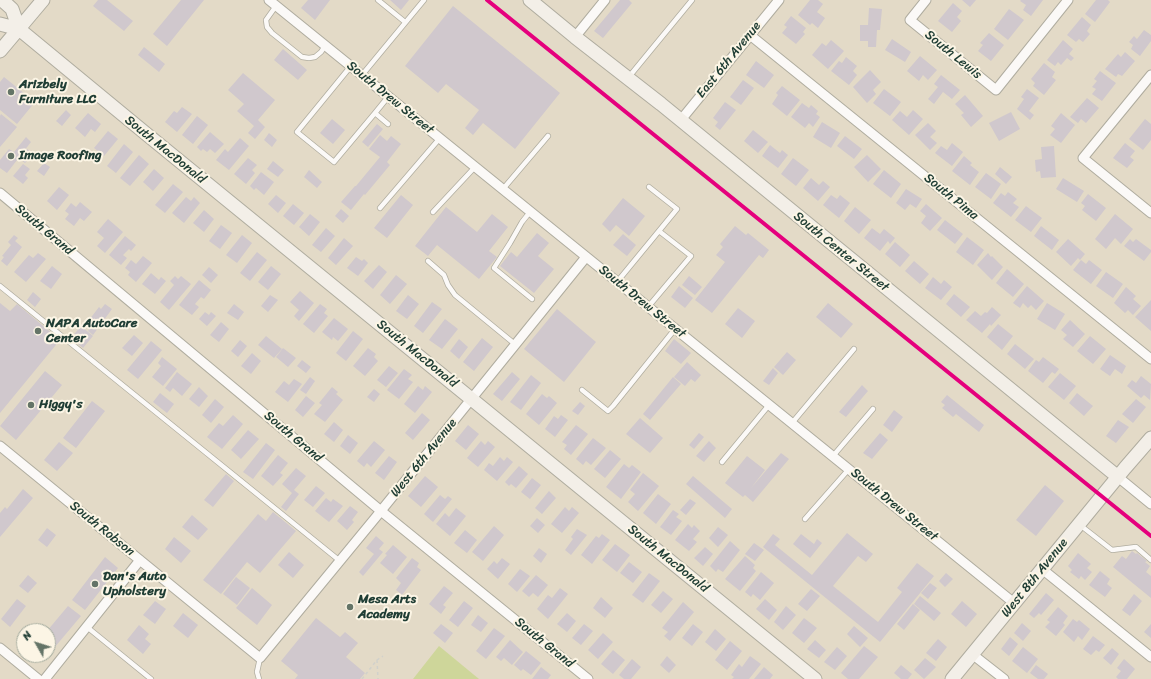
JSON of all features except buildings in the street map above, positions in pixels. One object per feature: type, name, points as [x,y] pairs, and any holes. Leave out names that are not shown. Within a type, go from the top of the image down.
[{"type":"street","points":[[2,0],[12,8],[19,28]]},
{"type":"street","points":[[0,52],[43,0]]},
{"type":"street","name":"South Center Street","points":[[530,0],[1151,504]]},
{"type":"street","points":[[574,37],[605,0]]},
{"type":"street","name":"East 6th Avenue","points":[[680,121],[779,0]]},
{"type":"street","name":"South Lewis","points":[[926,0],[910,20],[996,90],[1068,0]]},
{"type":"street","name":"South Drew Street","points":[[273,3],[1014,603]]},
{"type":"street","name":"South MacDonald","points":[[0,24],[19,28],[162,147],[815,679]]},
{"type":"street","name":"South Pima","points":[[750,35],[1151,359]]},
{"type":"street","points":[[1151,75],[1083,158],[1151,213]]},
{"type":"street","name":"South Grand","points":[[0,193],[381,511],[588,679]]},
{"type":"street","name":"West 6th Avenue","points":[[260,658],[586,257]]},
{"type":"street","name":"West 8th Avenue","points":[[952,679],[1151,438]]},
{"type":"street","name":"South Robson","points":[[0,446],[260,658]]},
{"type":"street","points":[[45,679],[140,560]]},
{"type":"street","points":[[1042,569],[1151,657]]},
{"type":"street","points":[[0,648],[38,679]]},
{"type":"street","points":[[972,654],[1004,679]]},
{"type":"lane","points":[[378,0],[405,22]]},
{"type":"lane","points":[[362,75],[424,0]]},
{"type":"lane","points":[[628,78],[692,0]]},
{"type":"lane","points":[[273,3],[266,20],[267,27],[272,33],[302,56],[308,58],[315,57],[325,46]]},
{"type":"lane","points":[[351,66],[297,132],[334,162],[388,97]]},
{"type":"lane","points":[[374,113],[388,124]]},
{"type":"lane","points":[[503,189],[548,136]]},
{"type":"lane","points":[[380,208],[440,138]]},
{"type":"lane","points":[[433,212],[475,167]]},
{"type":"lane","points":[[617,282],[677,209],[649,187]]},
{"type":"lane","points":[[530,212],[522,222],[494,268],[532,299]]},
{"type":"lane","points":[[648,307],[691,256],[659,231]]},
{"type":"lane","points":[[428,261],[444,275],[448,285],[455,295],[516,345]]},
{"type":"lane","points":[[0,286],[340,561]]},
{"type":"lane","points":[[582,390],[608,411],[675,329]]},
{"type":"lane","points":[[792,423],[854,350]]},
{"type":"lane","points":[[722,462],[769,405]]},
{"type":"lane","points":[[833,456],[873,409]]},
{"type":"lane","points":[[805,519],[849,469]]},
{"type":"lane","points":[[1079,524],[1112,550],[1136,547],[1151,560]]},
{"type":"lane","points":[[87,627],[151,679]]},
{"type":"lane","points":[[259,679],[256,672],[260,658]]},
{"type":"path","points":[[362,679],[377,660],[383,656]]},
{"type":"path","points":[[377,660],[378,679]]},
{"type":"green space","points":[[439,646],[479,679],[413,679]]},
{"type":"transit line","points":[[487,0],[1151,536]]},
{"type":"place","name":"Arizbely Furniture LLC","points":[[11,92]]},
{"type":"place","name":"Image Roofing","points":[[11,156]]},
{"type":"place","name":"NAPA AutoCare Center","points":[[38,331]]},
{"type":"place","name":"Higgy's","points":[[31,405]]},
{"type":"place","name":"Dan's Auto Upholstery","points":[[95,584]]},
{"type":"place","name":"Mesa Arts Academy","points":[[350,607]]}]
